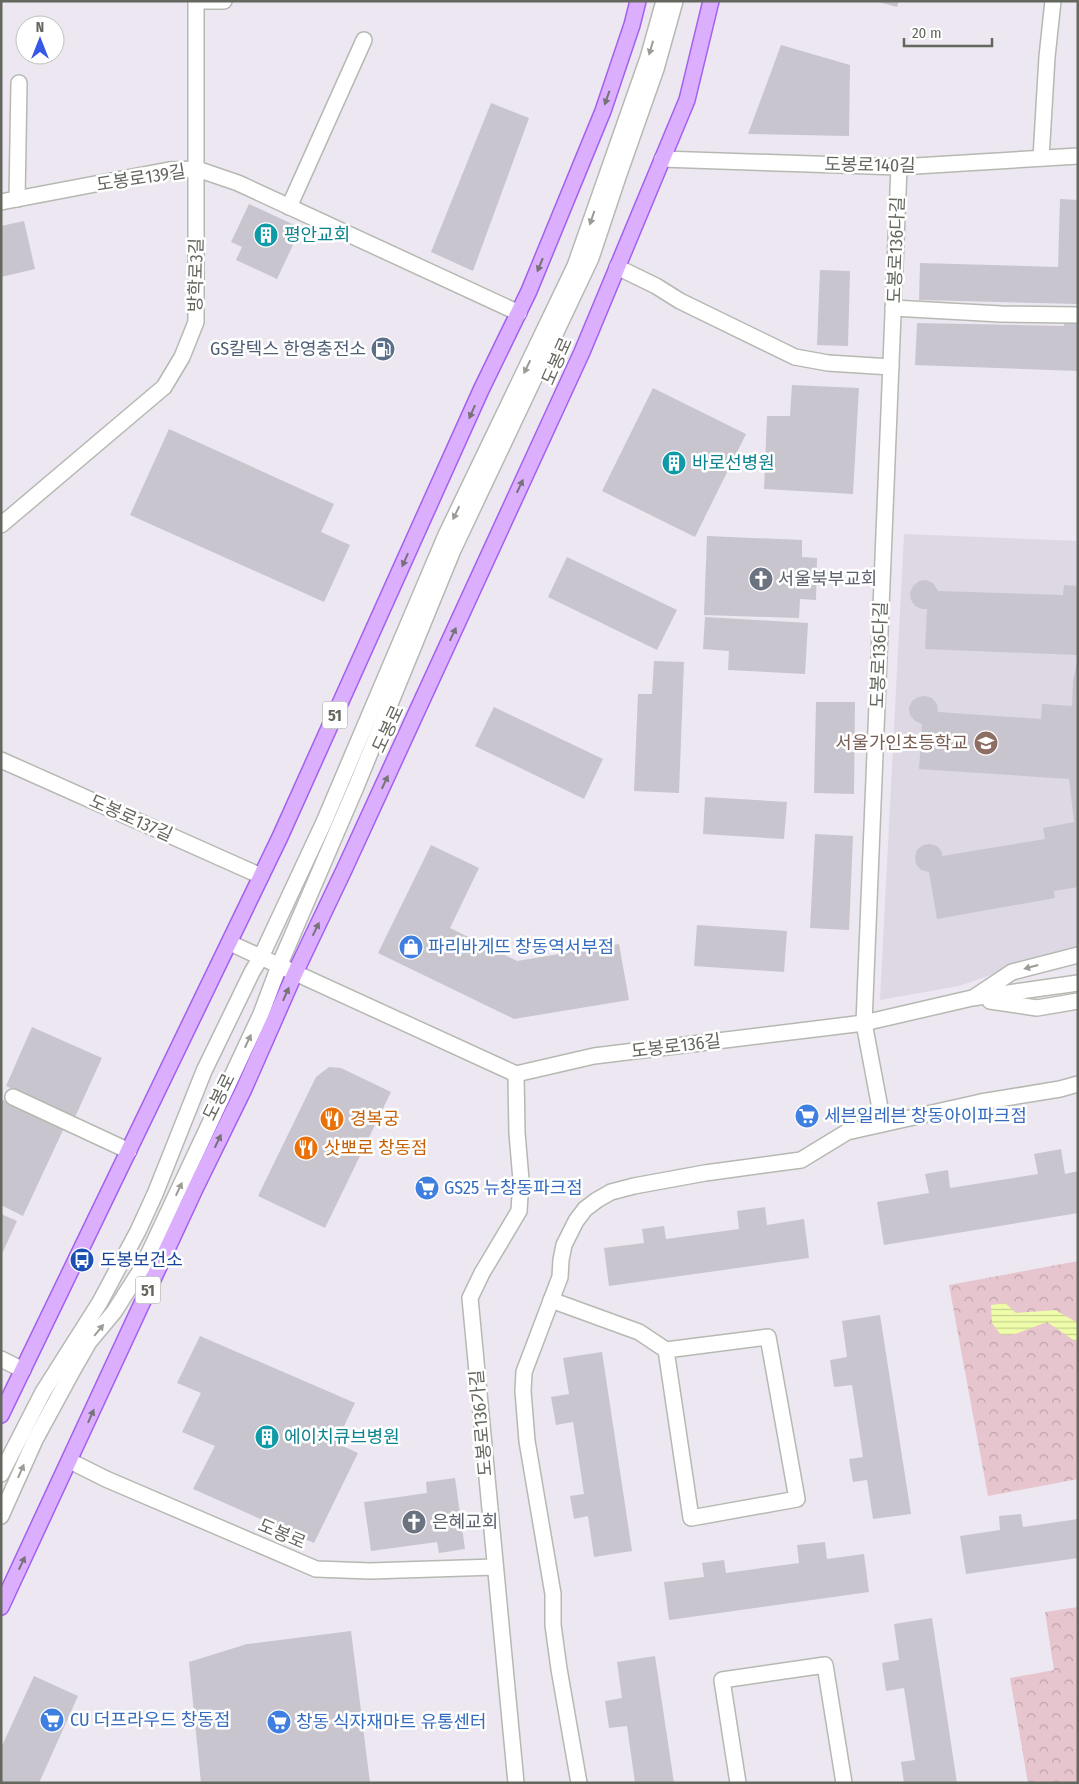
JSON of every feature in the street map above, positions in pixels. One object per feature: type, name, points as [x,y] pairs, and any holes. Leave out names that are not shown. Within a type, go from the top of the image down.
[{"type":"main road","name":"51","points":[[1,1415],[230,943],[481,390],[519,313],[603,111],[632,25],[638,1]]},
{"type":"main road","name":"도봉로","points":[[1,1607],[195,1188],[244,1089],[295,973],[574,370],[687,100],[711,1]]},
{"type":"street","name":"방학로3길","points":[[1,526],[164,388],[182,358],[196,322],[196,1],[224,1]]},
{"type":"street","points":[[1,1474],[43,1392],[100,1302],[138,1231],[155,1194],[204,1072],[261,957],[324,822],[446,536],[576,266],[648,58],[664,1]]},
{"type":"street","points":[[1,1516],[35,1440],[73,1370],[89,1342],[114,1312],[142,1268],[260,1014],[453,550],[591,258],[656,69],[675,1]]},
{"type":"street","points":[[1041,158],[1047,57],[1053,1]]},
{"type":"street","points":[[289,206],[364,40]]},
{"type":"street","points":[[17,199],[19,83]]},
{"type":"street","name":"도봉로140길","points":[[662,159],[899,167],[1078,156]]},
{"type":"street","name":"도봉로136다길","points":[[883,1124],[864,1023],[899,167]]},
{"type":"street","name":"도봉로139길","points":[[1,202],[169,170],[197,169],[238,183],[519,313]]},
{"type":"street","points":[[617,267],[656,286],[680,301],[795,358],[828,363],[891,367]]},
{"type":"street","points":[[893,308],[1078,316]]},
{"type":"street","name":"도봉로137길","points":[[1,760],[261,876]]},
{"type":"street","points":[[230,943],[516,1074]]},
{"type":"street","points":[[972,998],[1012,972],[1078,955]]},
{"type":"street","name":"도봉로136길","points":[[516,1074],[594,1056],[864,1023],[972,998],[1078,983]]},
{"type":"street","points":[[972,998],[1037,1008],[1078,1001]]},
{"type":"street","name":"도봉로136가길","points":[[516,1074],[520,1180],[519,1211],[482,1273],[470,1298],[516,1783]]},
{"type":"street","points":[[579,1783],[559,1669],[553,1625],[553,1594],[527,1442],[523,1407],[524,1372],[560,1277],[560,1260],[564,1245],[576,1221],[586,1209],[611,1192],[705,1173],[801,1160],[847,1132],[981,1102],[1060,1089],[1078,1084]]},
{"type":"street","points":[[13,1097],[129,1151]]},
{"type":"street","points":[[551,1300],[639,1332],[666,1350],[768,1336],[797,1499],[691,1518],[666,1350]]},
{"type":"street","points":[[1,1359],[23,1370]]},
{"type":"street","name":"도봉로","points":[[70,1461],[124,1487],[316,1569],[370,1571],[495,1567]]},
{"type":"street","points":[[738,1783],[722,1680],[825,1666],[844,1783]]},
{"type":"shaded area","name":"서울가인초등학교","points":[[904,534],[1078,541],[1078,945],[959,986],[880,1000]]},
{"type":"shaded area","points":[[1005,1303],[1016,1313],[1055,1310],[1078,1323],[1078,1343],[1047,1322],[1015,1334],[1001,1335],[992,1323],[991,1305]]},
{"type":"green space","points":[[1078,1261],[1078,1479],[988,1496],[949,1285]]},
{"type":"green space","points":[[1078,1607],[1078,1783],[1028,1783],[1010,1678],[1054,1670],[1045,1612]]},
{"type":"building","points":[[875,1],[899,1],[897,7]]},
{"type":"building","points":[[781,45],[850,65],[849,136],[748,134]]},
{"type":"building","points":[[491,103],[529,118],[473,271],[431,252]]},
{"type":"building","points":[[1060,199],[1078,200],[1078,304],[919,300],[920,263],[1058,267]]},
{"type":"building","name":"평안교회","points":[[249,204],[301,228],[277,279],[236,260],[242,247],[231,242]]},
{"type":"building","points":[[24,221],[35,269],[1,277],[1,226]]},
{"type":"building","points":[[820,270],[850,271],[848,346],[817,345]]},
{"type":"building","points":[[1064,319],[1078,320],[1078,371],[915,365],[917,323],[1064,326]]},
{"type":"building","points":[[792,385],[859,388],[853,494],[764,489],[767,416],[790,416]]},
{"type":"building","name":"바로선병원","points":[[653,388],[746,434],[695,537],[602,491]]},
{"type":"building","points":[[169,429],[334,504],[321,532],[350,545],[324,602],[130,515]]},
{"type":"building","name":"서울북부교회","points":[[707,536],[802,540],[802,557],[817,558],[816,600],[800,599],[799,618],[704,615]]},
{"type":"building","points":[[567,557],[677,610],[657,650],[548,597]]},
{"type":"building","points":[[926,580],[933,583],[938,591],[1063,595],[1064,585],[1078,586],[1078,655],[925,649],[927,609],[915,606],[911,600],[910,593],[913,586],[919,581]]},
{"type":"building","points":[[705,617],[808,623],[805,674],[728,670],[729,651],[703,649]]},
{"type":"building","points":[[654,661],[684,662],[679,793],[634,791],[638,694],[652,694]]},
{"type":"building","points":[[1077,662],[1078,887],[1054,891],[1055,898],[937,919],[929,872],[921,870],[916,864],[917,850],[923,845],[937,846],[942,852],[942,856],[1045,839],[1043,828],[1074,822],[1069,779],[919,769],[922,724],[915,721],[910,715],[909,708],[912,701],[918,697],[932,698],[937,704],[938,712],[1041,719],[1042,704],[1072,706],[1073,681]]},
{"type":"building","points":[[816,702],[855,702],[854,794],[814,793]]},
{"type":"building","points":[[494,707],[603,759],[584,799],[475,746]]},
{"type":"building","points":[[705,797],[787,802],[784,839],[703,834]]},
{"type":"building","points":[[815,834],[853,836],[849,930],[810,928]]},
{"type":"building","points":[[431,845],[479,868],[450,928],[517,961],[619,944],[629,1000],[514,1019],[378,953]]},
{"type":"building","points":[[697,925],[787,931],[784,972],[694,966]]},
{"type":"building","points":[[32,1027],[102,1058],[75,1117],[6,1086]]},
{"type":"building","points":[[329,1067],[341,1068],[391,1092],[325,1228],[258,1196],[316,1077]]},
{"type":"building","points":[[1,1099],[64,1128],[23,1216],[1,1205]]},
{"type":"building","points":[[1061,1149],[1065,1174],[1078,1171],[1078,1213],[884,1245],[877,1202],[929,1193],[925,1174],[948,1170],[950,1188],[1038,1174],[1034,1154]]},
{"type":"building","points":[[765,1207],[767,1225],[804,1219],[809,1258],[609,1286],[604,1248],[644,1243],[642,1229],[664,1226],[666,1239],[739,1229],[737,1211]]},
{"type":"building","points":[[1,1214],[17,1221],[1,1256]]},
{"type":"building","points":[[880,1315],[911,1514],[873,1519],[867,1480],[853,1482],[849,1459],[863,1457],[852,1385],[834,1387],[830,1360],[847,1357],[842,1321]]},
{"type":"building","name":"에이치큐브병원","points":[[200,1336],[355,1403],[336,1443],[358,1453],[314,1543],[193,1489],[215,1446],[182,1432],[201,1393],[177,1383]]},
{"type":"building","points":[[602,1352],[632,1551],[594,1557],[588,1516],[574,1519],[570,1496],[584,1494],[573,1422],[556,1425],[551,1397],[569,1394],[563,1358]]},
{"type":"building","name":"은혜교회","points":[[455,1478],[465,1549],[439,1553],[437,1542],[371,1551],[364,1502],[427,1493],[426,1482]]},
{"type":"building","points":[[1021,1514],[1023,1527],[1078,1519],[1078,1558],[966,1574],[960,1536],[1000,1530],[999,1516]]},
{"type":"building","points":[[825,1542],[827,1559],[864,1554],[869,1592],[669,1620],[664,1582],[704,1577],[702,1563],[724,1560],[726,1573],[799,1563],[797,1545]]},
{"type":"building","points":[[932,1618],[957,1783],[904,1783],[901,1762],[915,1760],[904,1688],[886,1691],[882,1663],[899,1660],[894,1624]]},
{"type":"building","name":"창동 식자재마트 유통센터","points":[[351,1631],[370,1783],[201,1783],[189,1662],[247,1644]]},
{"type":"building","points":[[655,1656],[674,1783],[635,1783],[627,1726],[609,1728],[605,1701],[622,1698],[617,1662]]},
{"type":"building","points":[[34,1676],[78,1696],[39,1783],[1,1783],[1,1748]]},
{"type":"place","name":"평안교회","points":[[266,235]]},
{"type":"place","name":"GS칼텍스 한영충전소","points":[[383,349]]},
{"type":"place","name":"바로선병원","points":[[674,463]]},
{"type":"place","name":"서울북부교회","points":[[761,579]]},
{"type":"place","name":"서울가인초등학교","points":[[986,743]]},
{"type":"place","name":"파리바게뜨 창동역서부점","points":[[411,947]]},
{"type":"place","name":"세븐일레븐 창동아이파크점","points":[[807,1116]]},
{"type":"place","name":"경복궁","points":[[332,1119]]},
{"type":"place","name":"삿뽀로 창동점","points":[[306,1148]]},
{"type":"place","name":"GS25 뉴창동파크점","points":[[427,1188]]},
{"type":"place","name":"도봉보건소","points":[[82,1260]]},
{"type":"place","name":"에이치큐브병원","points":[[267,1437]]},
{"type":"place","name":"은혜교회","points":[[414,1522]]},
{"type":"place","name":"CU 더프라우드 창동점","points":[[52,1720]]},
{"type":"place","name":"창동 식자재마트 유통센터","points":[[279,1722]]}]
